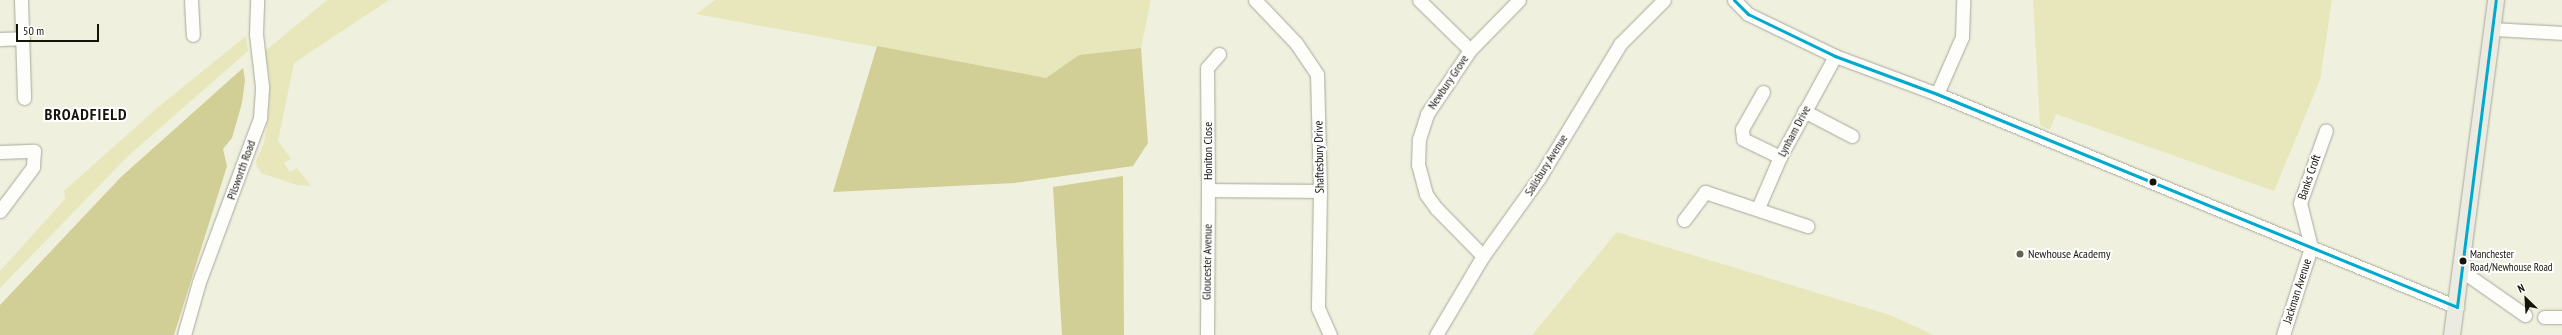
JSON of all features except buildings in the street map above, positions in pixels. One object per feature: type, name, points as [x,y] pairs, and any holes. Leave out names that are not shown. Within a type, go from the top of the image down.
[{"type":"main road","points":[[2452,335],[2462,271],[2496,0]]},
{"type":"street","points":[[22,0],[24,98]]},
{"type":"street","points":[[191,0],[193,35]]},
{"type":"street","name":"Pilsworth Road","points":[[184,335],[199,282],[260,118],[262,86],[256,34],[257,0]]},
{"type":"street","name":"Shaftesbury Drive","points":[[1255,0],[1296,43],[1317,74],[1320,191],[1318,308],[1330,335]]},
{"type":"street","points":[[1419,0],[1470,50]]},
{"type":"street","name":"Newbury Grove","points":[[1483,256],[1436,208],[1426,194],[1418,165],[1419,139],[1427,114],[1470,50],[1519,0]]},
{"type":"street","name":"Salisbury Avenue","points":[[1436,335],[1483,256],[1539,178],[1620,44],[1664,0]]},
{"type":"street","points":[[1734,0],[1748,14],[1835,56],[1937,94],[2457,307]]},
{"type":"street","points":[[1937,94],[1962,37],[1963,0]]},
{"type":"street","points":[[2493,29],[2562,33]]},
{"type":"street","points":[[0,39],[23,38]]},
{"type":"street","name":"Honiton Close","points":[[1219,54],[1207,68],[1208,190],[1320,191]]},
{"type":"street","name":"Lynham Drive","points":[[1758,208],[1780,157],[1835,56]]},
{"type":"street","points":[[1763,92],[1742,129],[1743,139],[1780,157]]},
{"type":"street","points":[[1804,111],[1852,136]]},
{"type":"street","name":"Banks Croft","points":[[2311,247],[2300,203],[2326,130]]},
{"type":"street","points":[[0,152],[34,151],[33,168],[0,211]]},
{"type":"street","name":"Gloucester Avenue","points":[[1206,335],[1208,190]]},
{"type":"street","points":[[1684,220],[1705,192],[1758,208],[1807,226]]},
{"type":"street","name":"Jackman Avenue","points":[[2283,335],[2311,247]]},
{"type":"street","points":[[2462,271],[2525,315]]},
{"type":"street","points":[[2544,317],[2562,317]]},
{"type":"green space","points":[[327,0],[389,0],[294,63],[278,141],[291,159],[284,163],[290,172],[297,168],[311,186],[297,185],[261,173],[257,166],[256,161],[264,143],[269,111],[270,80],[265,51]]},
{"type":"green space","points":[[715,0],[1151,0],[1141,48],[1079,55],[1046,78],[696,14]]},
{"type":"green space","points":[[2033,0],[2332,0],[2320,80],[2274,191],[2056,114],[2050,130],[2040,125]]},
{"type":"green space","points":[[246,36],[248,51],[127,157],[0,288],[0,271],[65,199],[64,191],[157,108]]},
{"type":"green space","points":[[1617,232],[1890,315],[1933,335],[1532,335]]},
{"type":"shaded area","points":[[877,46],[1046,78],[1079,55],[1141,48],[1148,143],[1133,166],[1015,183],[833,192]]},
{"type":"shaded area","points":[[243,68],[245,80],[242,103],[232,138],[223,149],[227,166],[174,335],[0,335],[0,305],[121,177]]},
{"type":"shaded area","points":[[1123,176],[1124,335],[1062,335],[1053,187]]},
{"type":"transit line","points":[[1734,0],[1748,14],[1835,56],[1937,94],[2457,307],[2496,0]]},
{"type":"place","name":"Newhouse Academy","points":[[2020,254]]},
{"type":"place","name":"Manchester Road/Newhouse Road","points":[[2463,261]]},
{"type":"district","name":"BROADFIELD","points":[[86,114]]}]
